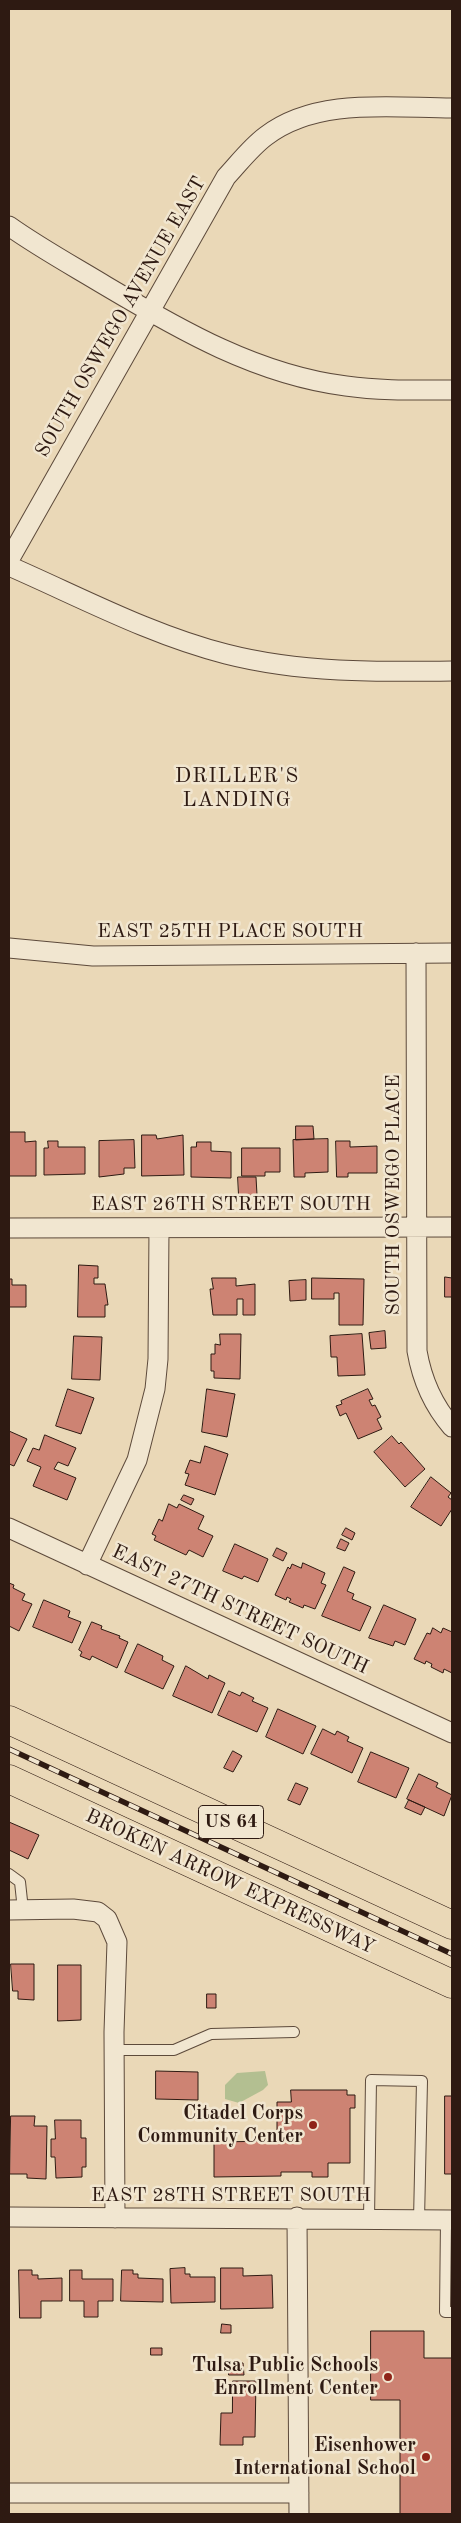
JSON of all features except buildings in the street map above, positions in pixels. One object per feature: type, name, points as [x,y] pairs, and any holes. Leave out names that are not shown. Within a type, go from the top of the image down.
[{"type":"highway","name":"US 64","points":[[9,1720],[452,1925]]},
{"type":"highway","name":"BROKEN ARROW EXPRESSWAY","points":[[9,1779],[452,1984]]},
{"type":"street","name":"SOUTH OSWEGO AVENUE EAST","points":[[9,560],[226,177],[266,135],[297,119],[325,110],[353,108],[452,108]]},
{"type":"street","points":[[9,226],[150,312],[194,336],[254,363],[299,376],[345,386],[400,390],[452,390]]},
{"type":"street","points":[[9,566],[182,641],[227,654],[324,669],[452,671]]},
{"type":"street","name":"EAST 25TH PLACE SOUTH","points":[[9,948],[93,956],[452,953]]},
{"type":"street","name":"SOUTH OSWEGO PLACE","points":[[416,953],[417,1351],[421,1372],[437,1407],[452,1427]]},
{"type":"street","name":"EAST 26TH STREET SOUTH","points":[[9,1228],[452,1227]]},
{"type":"street","points":[[87,1565],[137,1460],[156,1390],[159,1228]]},
{"type":"street","name":"EAST 27TH STREET SOUTH","points":[[9,1528],[452,1733]]},
{"type":"street","points":[[16,1910],[73,1908],[98,1912],[107,1919],[117,1942],[115,2218]]},
{"type":"street","name":"EAST 28TH STREET SOUTH","points":[[9,2217],[297,2217],[449,2220]]},
{"type":"street","points":[[297,2217],[299,2514]]},
{"type":"street","points":[[9,2493],[299,2493]]},
{"type":"lane","points":[[9,1874],[20,1882],[16,1910]]},
{"type":"lane","points":[[115,2050],[174,2050],[211,2034],[294,2032]]},
{"type":"lane","points":[[369,2219],[371,2080],[397,2080],[422,2081],[419,2220]]},
{"type":"lane","points":[[449,2220],[449,2258],[445,2312],[452,2312]]},
{"type":"green space","points":[[265,2071],[268,2085],[263,2090],[239,2103],[225,2099],[225,2085],[237,2073]]},
{"type":"railway","points":[[9,1749],[452,1954]]},
{"type":"place","name":"Citadel Corps Community Center","points":[[313,2125]]},
{"type":"place","name":"Tulsa Public Schools Enrollment Center","points":[[388,2377]]},
{"type":"place","name":"Eisenhower International School","points":[[426,2457]]},
{"type":"district","name":"DRILLER'S LANDING","points":[[237,788]]}]
